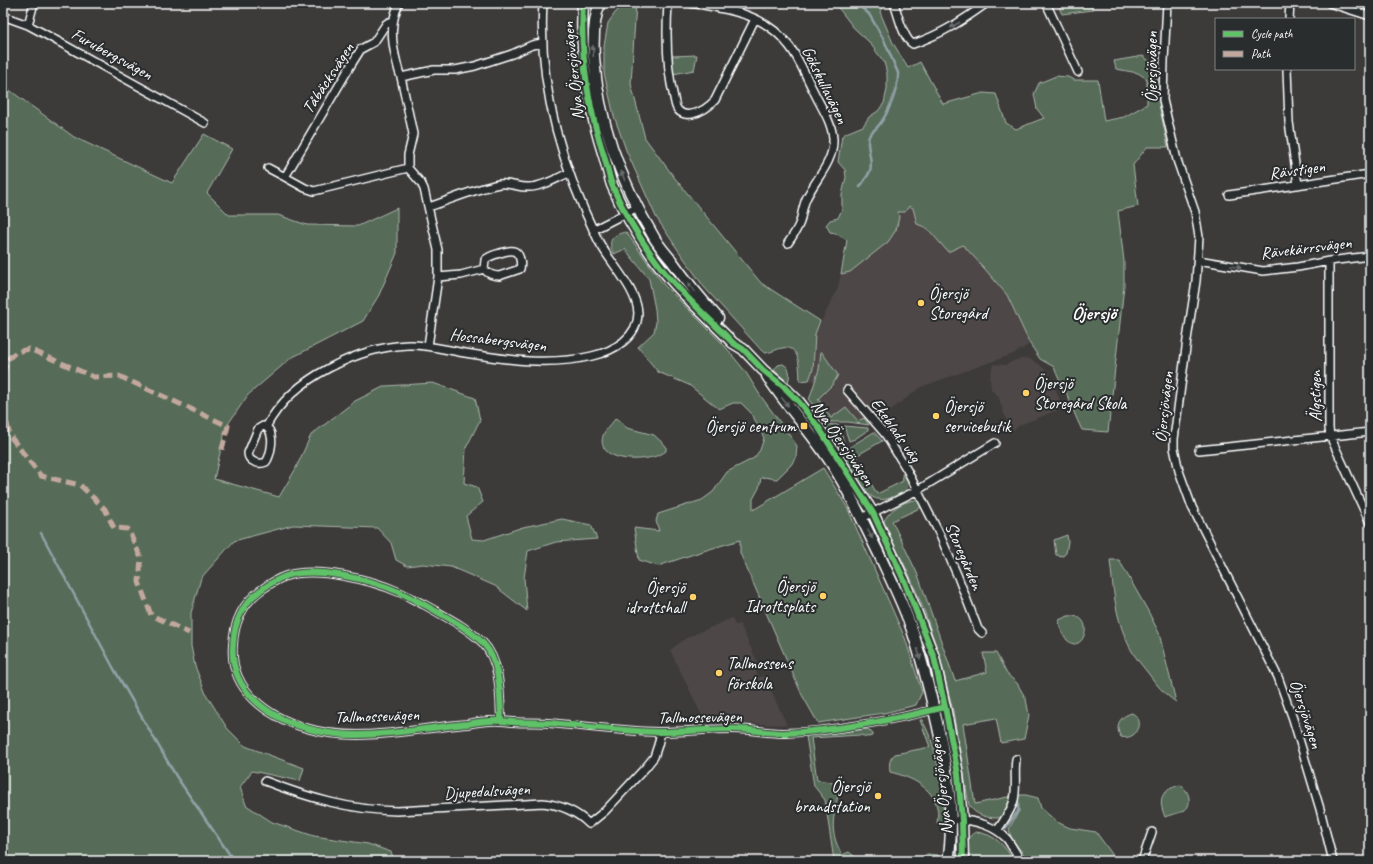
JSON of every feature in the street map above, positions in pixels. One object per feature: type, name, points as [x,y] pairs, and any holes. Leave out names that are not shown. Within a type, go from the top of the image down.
[{"type":"street","points":[[28,25],[34,3]]},
{"type":"street","points":[[399,3],[393,22],[392,43],[413,134],[408,155],[408,168],[421,183],[424,189],[438,250],[438,277],[428,346]]},
{"type":"street","name":"Hossabergsvägen","points":[[266,427],[280,406],[294,392],[318,373],[347,359],[371,350],[411,344],[514,360],[557,362],[590,357],[604,353],[617,346],[634,331],[638,310],[636,303],[630,289],[601,246],[575,189],[549,103],[542,43],[543,3]]},
{"type":"street","name":"Nya Öjersjövägen","points":[[743,349],[734,344],[662,269],[634,227],[612,185],[598,139],[588,93],[583,43],[584,3],[599,3],[594,26],[593,44],[597,88],[602,113],[612,148],[624,179],[656,241],[694,291],[738,340],[743,349],[763,370],[786,388],[819,428],[873,513],[904,580],[934,657],[945,707],[958,774],[962,820],[963,861]]},
{"type":"street","points":[[668,3],[668,63],[676,108],[683,113],[699,113],[710,106],[755,18]]},
{"type":"street","name":"Gökskullavägen","points":[[690,3],[733,6],[755,18],[781,36],[790,47],[826,113],[833,140],[828,163],[824,172],[812,186],[805,200],[796,232],[788,243]]},
{"type":"street","points":[[894,3],[906,36],[909,42],[913,44],[930,38],[950,28],[987,3]]},
{"type":"street","points":[[1046,3],[1078,72]]},
{"type":"street","name":"Öjersjövägen","points":[[1168,3],[1163,100],[1177,160],[1192,201],[1199,237],[1198,260],[1174,438],[1176,458],[1181,480],[1192,507],[1278,677],[1286,697],[1320,809],[1333,861]]},
{"type":"street","points":[[1289,18],[1290,3]]},
{"type":"street","points":[[1329,3],[1370,16]]},
{"type":"street","name":"Furubergsvägen","points":[[3,16],[28,25],[205,123]]},
{"type":"street","name":"Tåbäcksvägen","points":[[285,177],[362,49],[374,42],[386,24],[393,22]]},
{"type":"street","points":[[401,77],[434,70],[455,70],[468,67],[512,54],[532,45],[542,43]]},
{"type":"street","points":[[1287,70],[1288,122],[1298,185]]},
{"type":"street","points":[[268,168],[305,188],[314,191],[408,168]]},
{"type":"street","points":[[429,208],[484,188],[500,184],[510,183],[530,188],[569,173]]},
{"type":"street","name":"Rävstigen","points":[[1229,195],[1370,174]]},
{"type":"street","points":[[593,230],[638,207]]},
{"type":"street","points":[[512,250],[519,255],[521,265],[520,269],[496,276],[489,274],[484,268],[485,260],[492,256],[512,250]]},
{"type":"street","name":"Rävekärrsvägen","points":[[1198,260],[1263,271],[1370,256]]},
{"type":"street","name":"Älgstigen","points":[[1330,261],[1330,436],[1370,523]]},
{"type":"street","points":[[438,277],[461,275],[484,268]]},
{"type":"street","name":"Nya Öjersjövägen","points":[[763,370],[779,395],[804,426],[838,473],[862,518],[903,606],[912,630],[934,710],[948,778],[950,820],[948,861]]},
{"type":"street","name":"Ekeblads väg","points":[[847,390],[885,434],[918,490]]},
{"type":"street","name":"Hossabergsvägen","points":[[262,426],[266,427],[272,438],[269,456],[266,462],[257,463],[248,458],[248,453],[258,429],[262,426]]},
{"type":"street","points":[[1199,450],[1370,432]]},
{"type":"street","points":[[862,518],[918,490],[995,443]]},
{"type":"street","name":"Storegården","points":[[918,490],[942,539],[978,629],[982,633]]},
{"type":"street","name":"Tallmossevägen","points":[[501,720],[499,682],[494,662],[484,644],[461,626],[397,591],[347,577],[321,573],[299,573],[284,576],[256,593],[243,609],[234,632],[232,655],[234,667],[238,678],[248,693],[260,706],[294,724],[316,731],[332,733],[357,734],[410,731],[501,720],[511,722],[661,732],[736,729],[771,733],[794,732],[876,722],[945,707]]},
{"type":"street","name":"Djupedalsvägen","points":[[265,781],[317,800],[373,810],[397,811],[543,803],[554,804],[573,811],[589,824],[605,811],[654,757],[661,732]]},
{"type":"street","points":[[997,831],[1009,812],[1014,800],[1014,770],[1016,759]]},
{"type":"street","points":[[950,820],[962,820],[988,826],[997,831],[1008,840],[1021,861]]},
{"type":"street","points":[[1142,861],[1152,832]]},
{"type":"shaded area","name":"Öjersjö Storegård","points":[[909,206],[913,208],[917,223],[927,228],[948,252],[963,245],[984,268],[1007,295],[1030,344],[1013,354],[921,387],[879,419],[866,422],[826,419],[815,406],[815,381],[809,380],[813,369],[815,334],[837,290],[841,274],[859,229]]},
{"type":"shaded area","name":"Öjersjö Storegård Skola","points":[[1028,358],[1039,364],[1049,373],[1063,408],[1020,425],[1014,430],[1011,429],[998,396],[991,390],[990,377],[993,364],[1005,365],[1016,360]]},
{"type":"shaded area","name":"Tallmossens förskola","points":[[732,618],[735,625],[740,624],[760,668],[756,670],[758,677],[764,676],[787,725],[705,722],[670,650],[686,638]]},
{"type":"green space","points":[[636,3],[631,84],[645,138],[674,177],[761,283],[820,321],[815,334],[813,369],[809,380],[800,381],[798,358],[793,350],[782,348],[766,353],[762,351],[704,287],[656,217],[626,150],[614,116],[604,73],[604,46],[608,23],[624,4]]},
{"type":"green space","points":[[833,3],[886,3],[880,12],[893,43],[908,68],[920,62],[943,104],[983,93],[996,94],[1006,123],[1016,129],[1044,118],[1037,109],[1034,94],[1039,83],[1056,76],[1068,77],[1074,80],[1098,80],[1104,121],[1124,117],[1147,104],[1147,79],[1138,73],[1116,69],[1114,61],[1143,56],[1157,67],[1160,109],[1168,147],[1147,147],[1133,165],[1138,206],[1118,211],[1124,261],[1124,286],[1108,432],[1082,430],[1054,367],[1040,359],[1030,344],[1007,295],[963,245],[948,252],[927,228],[917,224],[913,208],[909,206],[905,212],[898,212],[899,217],[896,230],[888,242],[850,272],[841,274],[847,240],[835,233],[830,232],[826,225],[830,220],[838,218],[842,209],[842,195],[846,177],[845,170],[838,162],[842,136],[863,126],[869,117],[878,111],[884,103],[887,89],[887,74],[884,62],[869,42],[853,27]]},
{"type":"green space","points":[[1057,3],[1092,3],[1092,10],[1062,14]]},
{"type":"green space","points":[[697,55],[694,70],[673,74],[670,58],[671,56]]},
{"type":"green space","points":[[3,89],[8,89],[74,137],[172,183],[204,134],[232,149],[207,193],[229,215],[278,215],[307,225],[358,226],[397,208],[397,253],[379,295],[363,321],[291,358],[248,395],[226,427],[214,479],[279,497],[295,470],[311,435],[355,401],[385,386],[433,383],[475,398],[480,420],[466,448],[464,483],[477,487],[483,502],[466,516],[472,539],[484,540],[523,527],[562,519],[591,525],[597,539],[556,542],[528,551],[524,578],[527,611],[495,586],[451,567],[423,564],[407,566],[396,560],[391,543],[377,528],[293,525],[234,541],[201,578],[191,613],[191,646],[195,666],[206,694],[227,728],[245,746],[304,768],[300,781],[252,771],[240,787],[246,805],[272,822],[314,836],[368,844],[391,852],[395,861],[3,861]]},
{"type":"green space","points":[[626,232],[664,285],[724,345],[745,371],[760,395],[797,446],[796,457],[791,465],[777,479],[765,477],[761,478],[759,488],[753,499],[753,510],[823,468],[847,507],[905,638],[922,692],[916,705],[884,713],[818,723],[802,695],[740,553],[740,540],[658,566],[639,560],[634,528],[659,531],[656,521],[658,514],[702,500],[713,492],[727,472],[754,458],[760,450],[764,438],[752,414],[741,403],[733,403],[719,409],[689,385],[658,372],[638,347],[654,332],[656,322],[655,309],[649,279],[625,249],[614,254],[612,249],[611,242],[614,236]]},
{"type":"green space","points":[[821,351],[838,375],[833,384],[818,399],[831,418],[846,407],[858,421],[864,418],[869,425],[848,422],[828,422],[809,400],[819,369]]},
{"type":"green space","points":[[783,364],[789,370],[788,383],[774,370],[778,365]]},
{"type":"green space","points":[[616,418],[627,428],[654,435],[666,446],[666,451],[648,458],[636,459],[614,456],[606,451],[602,443],[604,433]]},
{"type":"green space","points":[[823,424],[838,425],[844,442],[837,447]]},
{"type":"green space","points":[[844,426],[868,428],[868,430],[855,439],[849,441]]},
{"type":"green space","points":[[874,432],[882,441],[856,456],[877,494],[903,481],[902,474],[905,475],[907,483],[906,489],[902,493],[890,498],[878,499],[868,493],[857,480],[841,455],[848,448]]},
{"type":"green space","points":[[915,500],[920,502],[922,507],[892,521],[918,575],[955,681],[987,672],[983,653],[996,653],[1007,674],[1017,683],[1026,699],[1029,715],[1024,739],[1001,743],[996,718],[963,724],[975,804],[1012,796],[1005,813],[998,818],[978,814],[969,805],[953,711],[941,662],[925,613],[909,574],[883,523],[896,507]]},
{"type":"green space","points":[[1067,535],[1068,542],[1066,553],[1063,556],[1056,555],[1054,540]]},
{"type":"green space","points":[[1110,560],[1119,560],[1159,633],[1176,702],[1157,685],[1128,644],[1122,630],[1117,611],[1113,591]]},
{"type":"green space","points":[[1068,616],[1077,617],[1083,621],[1085,633],[1078,643],[1073,644],[1067,640],[1060,626],[1059,620]]},
{"type":"green space","points":[[1132,713],[1139,721],[1138,730],[1131,736],[1121,737],[1118,729],[1119,722],[1124,716]]},
{"type":"green space","points":[[920,720],[922,720],[933,744],[939,770],[945,824],[940,825],[937,823],[938,812],[936,803],[926,788],[909,778],[890,772],[890,762],[895,754],[930,747]]},
{"type":"green space","points":[[868,729],[873,736],[868,737],[860,735],[811,738],[817,780],[831,782],[839,788],[833,822],[837,845],[842,855],[849,852],[860,861],[834,861],[825,800],[814,786],[806,736]]},
{"type":"green space","points":[[1180,785],[1188,794],[1188,807],[1182,812],[1165,817],[1161,800],[1165,792]]},
{"type":"green space","points":[[1018,795],[1038,798],[1041,808],[1057,822],[1070,828],[1096,832],[1117,861],[1029,861],[1011,838],[1009,829],[1019,811]]},
{"type":"green space","points":[[976,832],[989,835],[994,838],[1007,850],[1014,861],[967,861],[968,840],[972,834]]},
{"type":"green space","points":[[927,854],[938,855],[942,861],[915,861]]},
{"type":"waterway","points":[[856,3],[869,14],[884,40],[898,73],[895,93],[889,107],[882,120],[868,138],[871,166],[869,173],[860,187]]},
{"type":"waterway","points":[[41,533],[114,669],[176,776],[234,861]]},
{"type":"waterway","points":[[1006,828],[1018,811],[1018,797]]},
{"type":"marked path","points":[[3,374],[8,359],[16,352],[29,349],[94,377],[119,376],[228,426],[221,453]]},
{"type":"marked path","points":[[3,408],[10,436],[41,476],[80,485],[105,509],[114,528],[128,529],[141,558],[139,582],[151,615],[189,633]]},
{"type":"cycle path","points":[[583,3],[582,22],[584,61],[590,100],[598,137],[612,185],[628,218],[662,269],[679,289],[733,343],[743,349],[763,370],[785,388],[799,402],[819,428],[873,513],[904,580],[934,657],[945,707],[958,774],[962,820],[963,861]]},
{"type":"cycle path","points":[[501,720],[500,690],[496,669],[489,651],[483,643],[463,627],[425,605],[388,587],[359,579],[327,574],[298,573],[286,576],[261,590],[249,601],[244,607],[235,629],[233,661],[237,675],[244,688],[265,709],[278,717],[306,728],[326,733],[346,735],[386,734],[484,721],[548,723],[617,730],[667,732],[733,729],[785,733],[825,730],[865,724],[945,707]]},
{"type":"place","name":"Öjersjö Storegård","points":[[921,303]]},
{"type":"place","name":"Öjersjö Storegård Skola","points":[[1026,393]]},
{"type":"place","name":"Öjersjö servicebutik","points":[[936,416]]},
{"type":"place","name":"Öjersjö centrum","points":[[804,426]]},
{"type":"place","name":"Öjersjö Idrottsplats","points":[[823,596]]},
{"type":"place","name":"Öjersjö idrottshall","points":[[693,597]]},
{"type":"place","name":"Tallmossens förskola","points":[[719,673]]},
{"type":"place","name":"Öjersjö brandstation","points":[[878,796]]},
{"type":"district","name":"Öjersjö","points":[[1094,313]]}]
